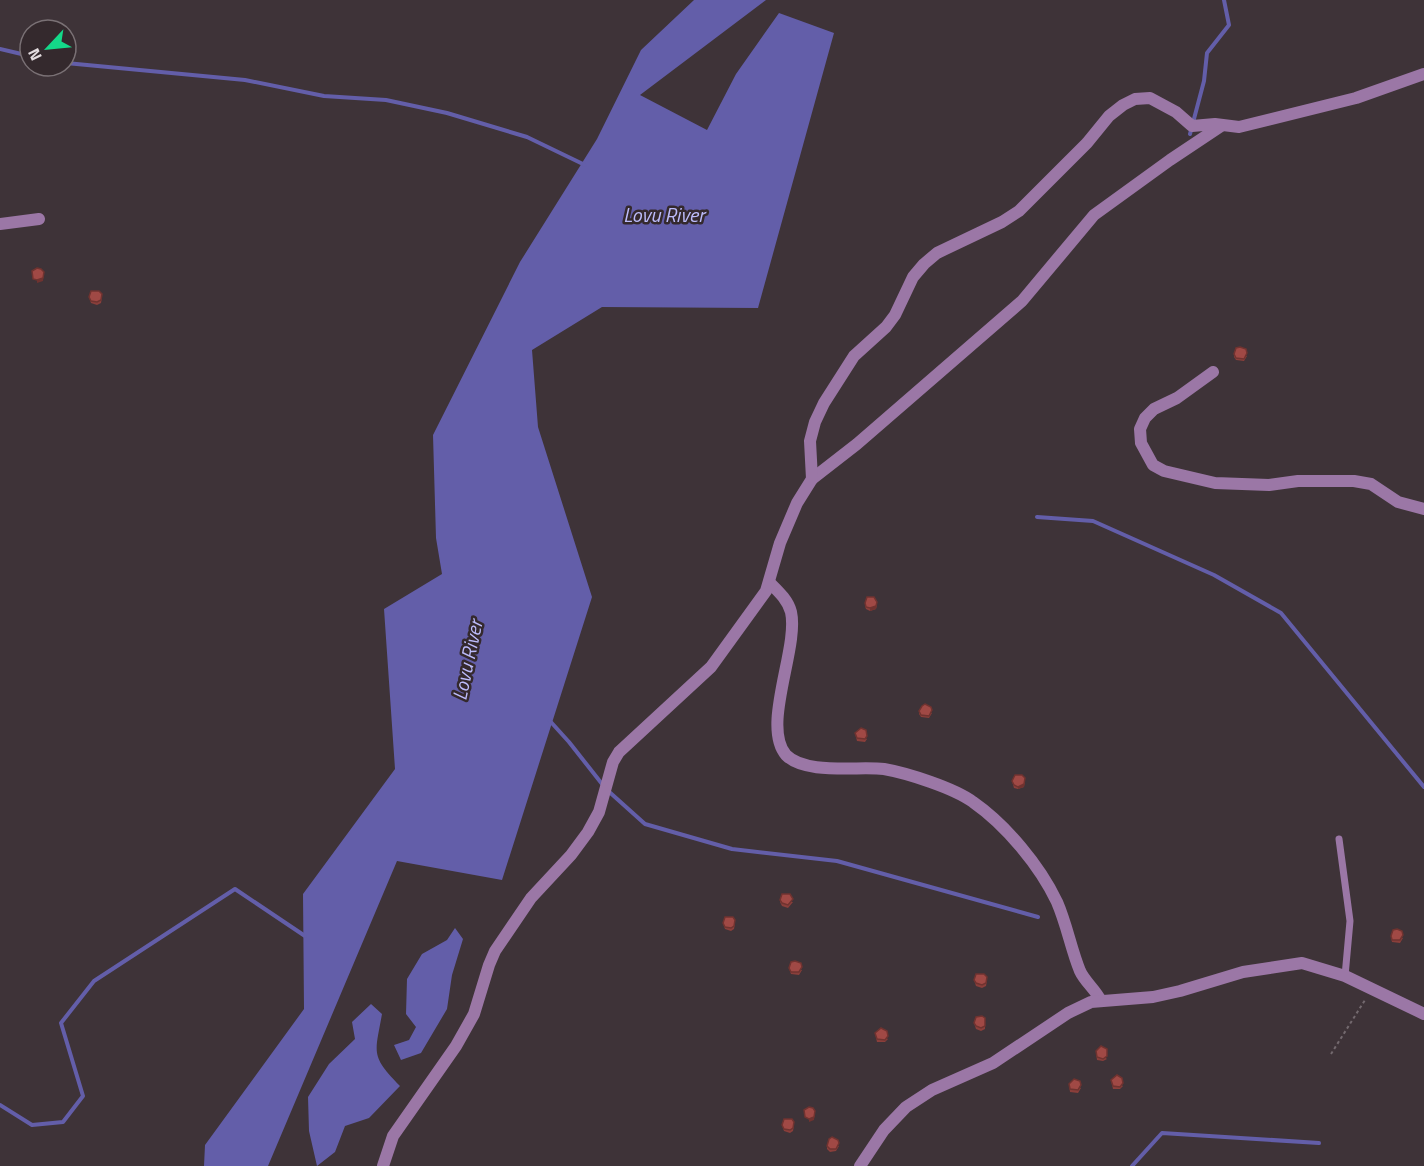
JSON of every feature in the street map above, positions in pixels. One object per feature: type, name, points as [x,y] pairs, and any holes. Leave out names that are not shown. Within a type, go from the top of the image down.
[{"type":"street","points":[[812,479],[810,441],[815,422],[824,403],[854,356],[886,327],[895,315],[913,277],[937,253],[1002,222],[1019,211],[1087,143],[1109,116],[1123,105],[1135,99],[1150,98],[1176,112],[1192,126],[1215,124],[1239,127],[1356,98],[1424,74]]},
{"type":"street","points":[[383,1166],[393,1136],[450,1056],[474,1014],[495,951],[531,898],[571,855],[588,832],[599,812],[618,752],[711,667],[770,583],[780,543],[797,502],[812,479],[857,444],[1022,301],[1094,215],[1221,126]]},
{"type":"street","points":[[0,224],[39,219]]},
{"type":"street","points":[[1213,372],[1178,398],[1154,409],[1145,418],[1140,429],[1141,443],[1154,465],[1164,471],[1215,483],[1269,485],[1298,481],[1354,481],[1371,484],[1398,502],[1424,508]]},
{"type":"street","points":[[770,583],[780,592],[790,611],[791,635],[783,673],[778,729],[779,740],[787,756],[797,762],[828,768],[894,771],[958,793],[973,801],[1019,846],[1045,878],[1066,927],[1081,974],[1101,1000]]},
{"type":"street","points":[[860,1166],[884,1130],[906,1107],[932,1090],[993,1063],[1075,1009],[1101,1000],[1153,997],[1243,972],[1302,963],[1345,976],[1424,1014]]},
{"type":"lane","points":[[1339,839],[1350,921],[1345,976]]},
{"type":"path","points":[[1331,1054],[1372,989]]},
{"type":"water","name":"Lovu River","points":[[694,0],[766,0],[640,95],[707,130],[736,74],[779,13],[834,33],[758,308],[602,307],[532,350],[538,427],[592,597],[502,880],[397,861],[268,1166],[204,1166],[205,1145],[304,1009],[303,894],[395,769],[384,609],[442,574],[436,538],[433,435],[520,262],[597,139],[641,50]]},
{"type":"water","points":[[455,928],[463,939],[452,975],[447,1009],[421,1053],[401,1060],[394,1045],[409,1040],[416,1027],[406,1014],[407,979],[422,954],[447,940]]},
{"type":"water","points":[[371,1004],[382,1014],[377,1046],[379,1060],[400,1086],[369,1118],[345,1126],[335,1152],[317,1166],[309,1131],[308,1097],[329,1064],[355,1039],[352,1022]]},
{"type":"building","points":[[37,268],[44,272],[43,278],[37,280],[33,279],[32,271]]},
{"type":"building","points":[[91,291],[99,291],[102,294],[101,300],[91,301],[89,297]]},
{"type":"building","points":[[1236,348],[1246,349],[1244,359],[1236,358],[1234,354]]},
{"type":"building","points":[[867,597],[874,597],[877,602],[876,606],[866,607]]},
{"type":"building","points":[[925,704],[932,710],[929,716],[921,715],[919,711]]},
{"type":"building","points":[[861,728],[866,730],[865,739],[857,738],[855,733]]},
{"type":"building","points":[[1015,775],[1022,775],[1025,778],[1024,784],[1018,787],[1014,785],[1012,781]]},
{"type":"building","points":[[782,894],[790,894],[793,899],[788,905],[780,900]]},
{"type":"building","points":[[725,917],[733,917],[734,926],[725,927],[723,923]]},
{"type":"building","points":[[1393,930],[1402,931],[1403,935],[1400,940],[1392,940]]},
{"type":"building","points":[[791,962],[801,963],[802,967],[799,972],[791,972],[789,968]]},
{"type":"building","points":[[976,974],[984,974],[987,977],[986,983],[982,985],[976,983],[974,980]]},
{"type":"building","points":[[976,1017],[985,1018],[985,1026],[981,1028],[974,1023]]},
{"type":"building","points":[[881,1028],[887,1031],[888,1036],[885,1040],[877,1039],[875,1033]]},
{"type":"building","points":[[1101,1046],[1107,1049],[1107,1056],[1103,1059],[1097,1057],[1096,1051]]},
{"type":"building","points":[[1117,1075],[1122,1078],[1123,1083],[1120,1087],[1113,1086],[1111,1080]]},
{"type":"building","points":[[1074,1079],[1080,1081],[1081,1085],[1078,1090],[1070,1089],[1069,1084]]},
{"type":"building","points":[[809,1107],[815,1111],[814,1117],[809,1119],[805,1117],[804,1110]]},
{"type":"building","points":[[784,1119],[792,1119],[793,1128],[784,1129],[782,1125]]},
{"type":"building","points":[[832,1137],[839,1143],[836,1149],[830,1149],[827,1146]]},
{"type":"waterway","points":[[1190,134],[1204,81],[1207,53],[1229,25],[1224,0]]},
{"type":"waterway","points":[[0,49],[18,53]]},
{"type":"waterway","points":[[78,64],[245,80],[324,96],[386,100],[447,113],[527,137],[585,165]]},
{"type":"waterway","points":[[1037,517],[1093,521],[1214,575],[1281,613],[1424,787]]},
{"type":"waterway","points":[[550,721],[606,789],[645,824],[732,849],[837,861],[1038,917]]},
{"type":"waterway","points":[[0,1105],[32,1125],[63,1122],[83,1096],[61,1023],[94,981],[235,889],[305,936]]},
{"type":"waterway","points":[[1132,1166],[1162,1133],[1319,1143]]}]
